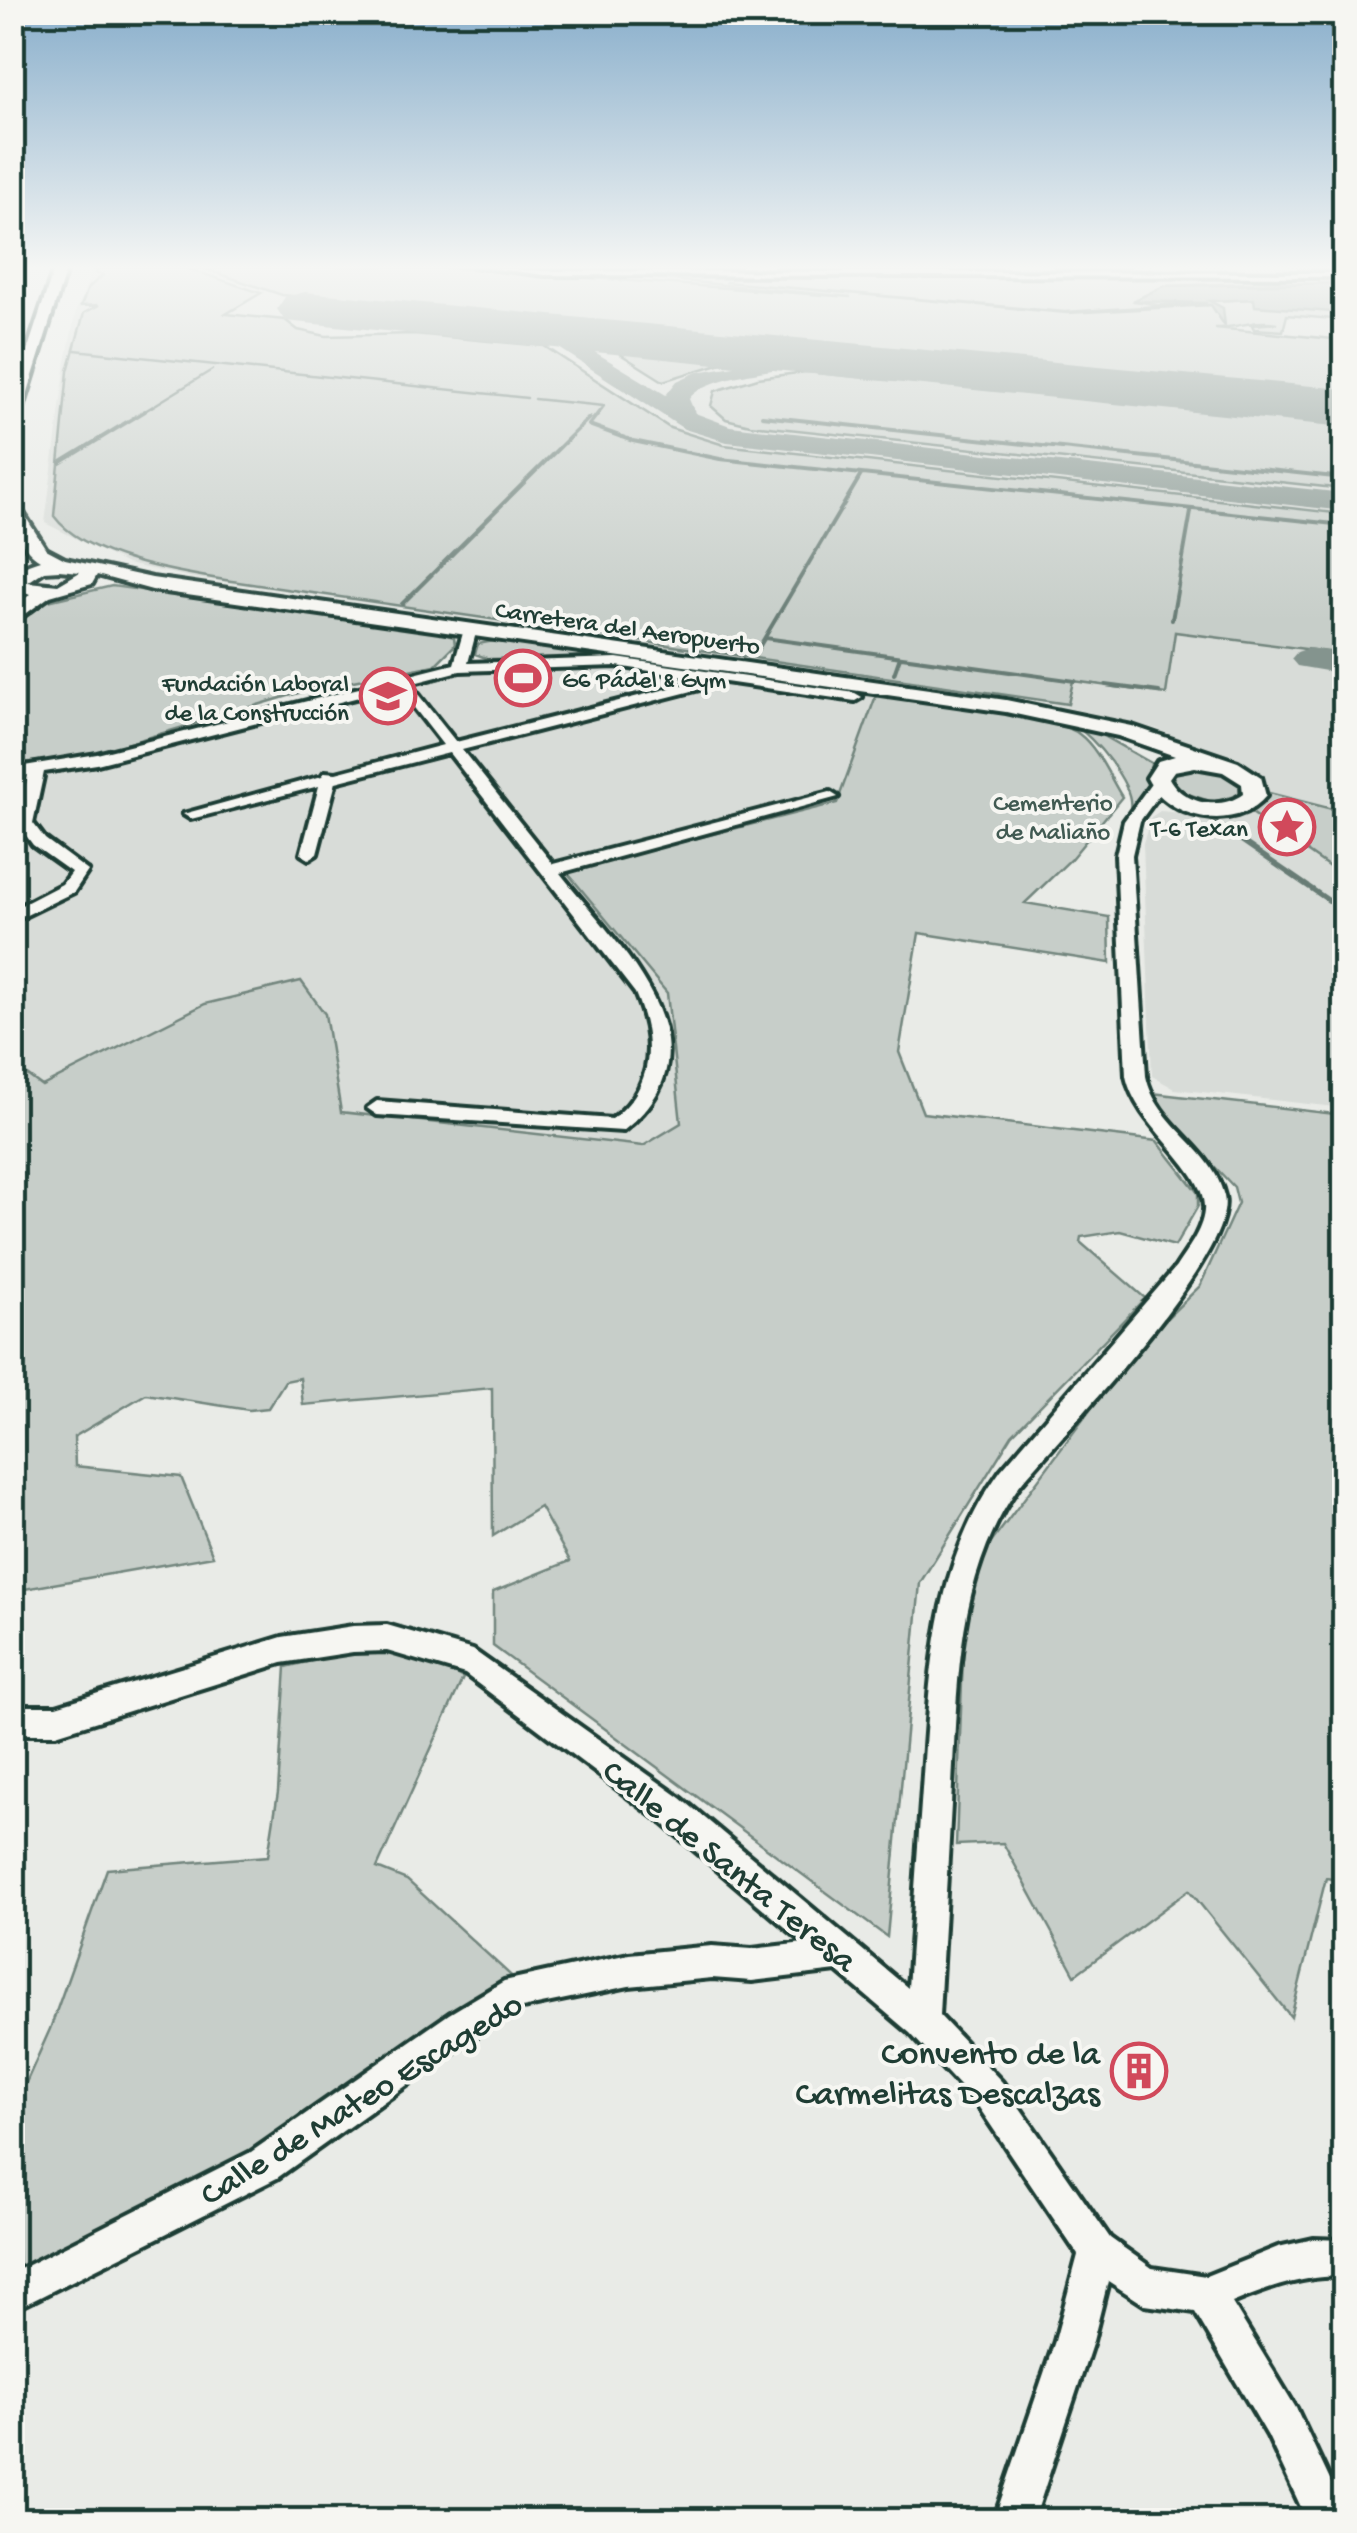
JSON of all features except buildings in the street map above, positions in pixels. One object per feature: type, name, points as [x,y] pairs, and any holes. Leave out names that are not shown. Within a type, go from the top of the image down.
[{"type":"highway","points":[[13,423],[25,384]]},
{"type":"highway","points":[[12,508],[39,553],[59,563]]},
{"type":"highway","points":[[18,578],[59,563]]},
{"type":"highway","name":"Carretera del Aeropuerto","points":[[59,563],[152,584],[1006,706],[1154,739],[1246,775],[1255,796],[1230,809],[1185,804]]},
{"type":"highway","points":[[71,588],[88,576],[84,566]]},
{"type":"highway","points":[[12,618],[44,592],[18,578]]},
{"type":"highway","name":"Carretera del Aeropuerto","points":[[44,592],[152,584]]},
{"type":"highway","points":[[1097,726],[1162,775],[1185,804]]},
{"type":"highway","points":[[1162,775],[1186,760],[1212,762]]},
{"type":"street","points":[[460,667],[470,629]]},
{"type":"street","points":[[12,773],[36,772],[460,667],[617,662],[854,697]]},
{"type":"street","points":[[190,814],[330,775],[695,686],[710,675]]},
{"type":"street","points":[[377,1108],[601,1128],[616,1126],[643,1106],[660,1062],[659,1023],[644,992],[400,680]]},
{"type":"street","points":[[12,917],[68,888],[80,871],[39,842],[25,823],[36,772]]},
{"type":"street","points":[[309,854],[330,775]]},
{"type":"street","points":[[922,2021],[946,1652],[953,1594],[968,1550],[990,1504],[1166,1297],[1210,1232],[1216,1212],[1212,1191],[1143,1103],[1136,1076],[1124,855],[1130,826],[1162,775]]},
{"type":"street","points":[[550,870],[830,797]]},
{"type":"street","points":[[1143,809],[1185,804]]},
{"type":"street","name":"Calle de Santa Teresa","points":[[12,1720],[56,1720],[282,1650],[387,1638],[429,1646],[473,1662],[670,1808],[922,2021],[990,2094],[1097,2251],[1145,2286],[1206,2294],[1278,2265],[1314,2258],[1344,2258]]},
{"type":"street","name":"Calle de Mateo Escagedo","points":[[12,2293],[264,2165],[460,2026],[516,1993],[629,1970],[712,1962],[752,1965],[844,1954]]},
{"type":"street","points":[[1014,2520],[1074,2341],[1097,2251]]},
{"type":"street","points":[[1206,2294],[1282,2422],[1328,2520]]},
{"type":"shaded area","points":[[63,384],[1344,384],[1344,1108],[1175,1089],[1152,1076],[1143,843],[1151,817],[1160,811],[1225,817],[1249,811],[1263,801],[1261,775],[1239,765],[1157,729],[1040,701],[194,578],[127,564],[45,523]]},
{"type":"shaded area","points":[[543,656],[621,657],[877,693],[837,803],[567,871],[667,993],[681,1123],[643,1146],[340,1112],[325,1014],[301,981],[205,1004],[41,1086],[13,1064],[12,764],[85,756],[435,665]]},
{"type":"green space","points":[[67,384],[603,384],[670,428],[724,445],[1344,514],[1344,654],[1175,632],[1166,694],[1073,681],[1068,704],[192,574],[139,562],[89,544],[54,516]]},
{"type":"green space","points":[[737,384],[932,384],[1344,424],[1344,489],[750,425],[726,419],[711,406],[715,391]]},
{"type":"green space","points":[[1239,384],[1344,384],[1344,394]]},
{"type":"green space","points":[[112,586],[429,630],[454,637],[455,645],[435,665],[312,689],[85,756],[13,764],[13,628],[35,604]]},
{"type":"green space","points":[[499,640],[621,657],[489,659],[475,654],[478,644]]},
{"type":"green space","name":"Cementerio de Maliaño","points":[[877,693],[983,709],[1066,727],[1092,747],[1122,797],[1070,860],[1025,903],[1109,917],[1110,963],[919,933],[899,1052],[923,1113],[1157,1141],[1198,1193],[1198,1206],[1175,1246],[1120,1231],[1081,1237],[1080,1242],[1145,1298],[1012,1435],[920,1583],[887,1937],[493,1646],[493,1592],[570,1561],[540,1507],[493,1536],[492,1388],[303,1405],[300,1378],[285,1381],[268,1408],[249,1410],[146,1394],[74,1437],[75,1466],[181,1477],[213,1556],[13,1591],[12,1064],[42,1086],[205,1004],[301,981],[325,1014],[341,1112],[643,1146],[681,1123],[667,993],[566,871],[837,803]]},
{"type":"green space","points":[[1073,725],[1103,736],[1151,763],[1149,796],[1130,809],[1126,788],[1111,762]]},
{"type":"green space","points":[[1204,767],[1227,773],[1240,784],[1239,795],[1212,802],[1176,790],[1172,782],[1176,772]]},
{"type":"green space","points":[[1265,792],[1344,812],[1344,877],[1249,811],[1263,801]]},
{"type":"green space","points":[[1152,1093],[1344,1115],[1344,1881],[1326,1878],[1291,2017],[1189,1890],[1075,1975],[1003,1843],[956,1845],[965,1600],[988,1547],[1138,1346],[1200,1286],[1238,1203],[1234,1187],[1162,1111]]},
{"type":"green space","points":[[356,1650],[428,1659],[463,1678],[377,1868],[407,1880],[520,1984],[264,2145],[19,2276],[12,2114],[50,2029],[107,1869],[268,1856],[278,1792],[286,1667]]},
{"type":"waterway","points":[[140,414],[189,384]]},
{"type":"waterway","points":[[397,384],[527,398]]},
{"type":"waterway","points":[[534,399],[604,406],[598,414]]},
{"type":"waterway","points":[[60,463],[145,411]]},
{"type":"waterway","points":[[600,411],[589,425],[633,441],[720,459],[1344,525]]},
{"type":"waterway","points":[[762,416],[1344,478]]},
{"type":"waterway","points":[[402,604],[589,418]]},
{"type":"waterway","points":[[755,654],[861,475]]},
{"type":"waterway","points":[[1172,620],[1191,512]]},
{"type":"waterway","points":[[765,638],[1075,681]]},
{"type":"waterway","points":[[894,674],[900,657]]},
{"type":"waterway","points":[[1106,685],[1159,692]]},
{"type":"waterway","points":[[1210,819],[1227,830]]},
{"type":"waterway","points":[[1223,828],[1344,911]]},
{"type":"taxiway","points":[[632,384],[693,423],[727,434],[1344,502]]},
{"type":"taxiway","points":[[684,417],[676,399],[690,384]]},
{"type":"taxiway","points":[[1309,659],[1344,664]]},
{"type":"runway","points":[[1094,384],[1344,408]]},
{"type":"place","name":"G6 Pádel & Gym","points":[[523,678]]},
{"type":"place","name":"Fundación Laboral de la Construcción","points":[[388,696]]},
{"type":"place","name":"T-6 Texan","points":[[1287,827]]},
{"type":"place","name":"Convento de la Carmelitas Descalzas","points":[[1139,2071]]}]
